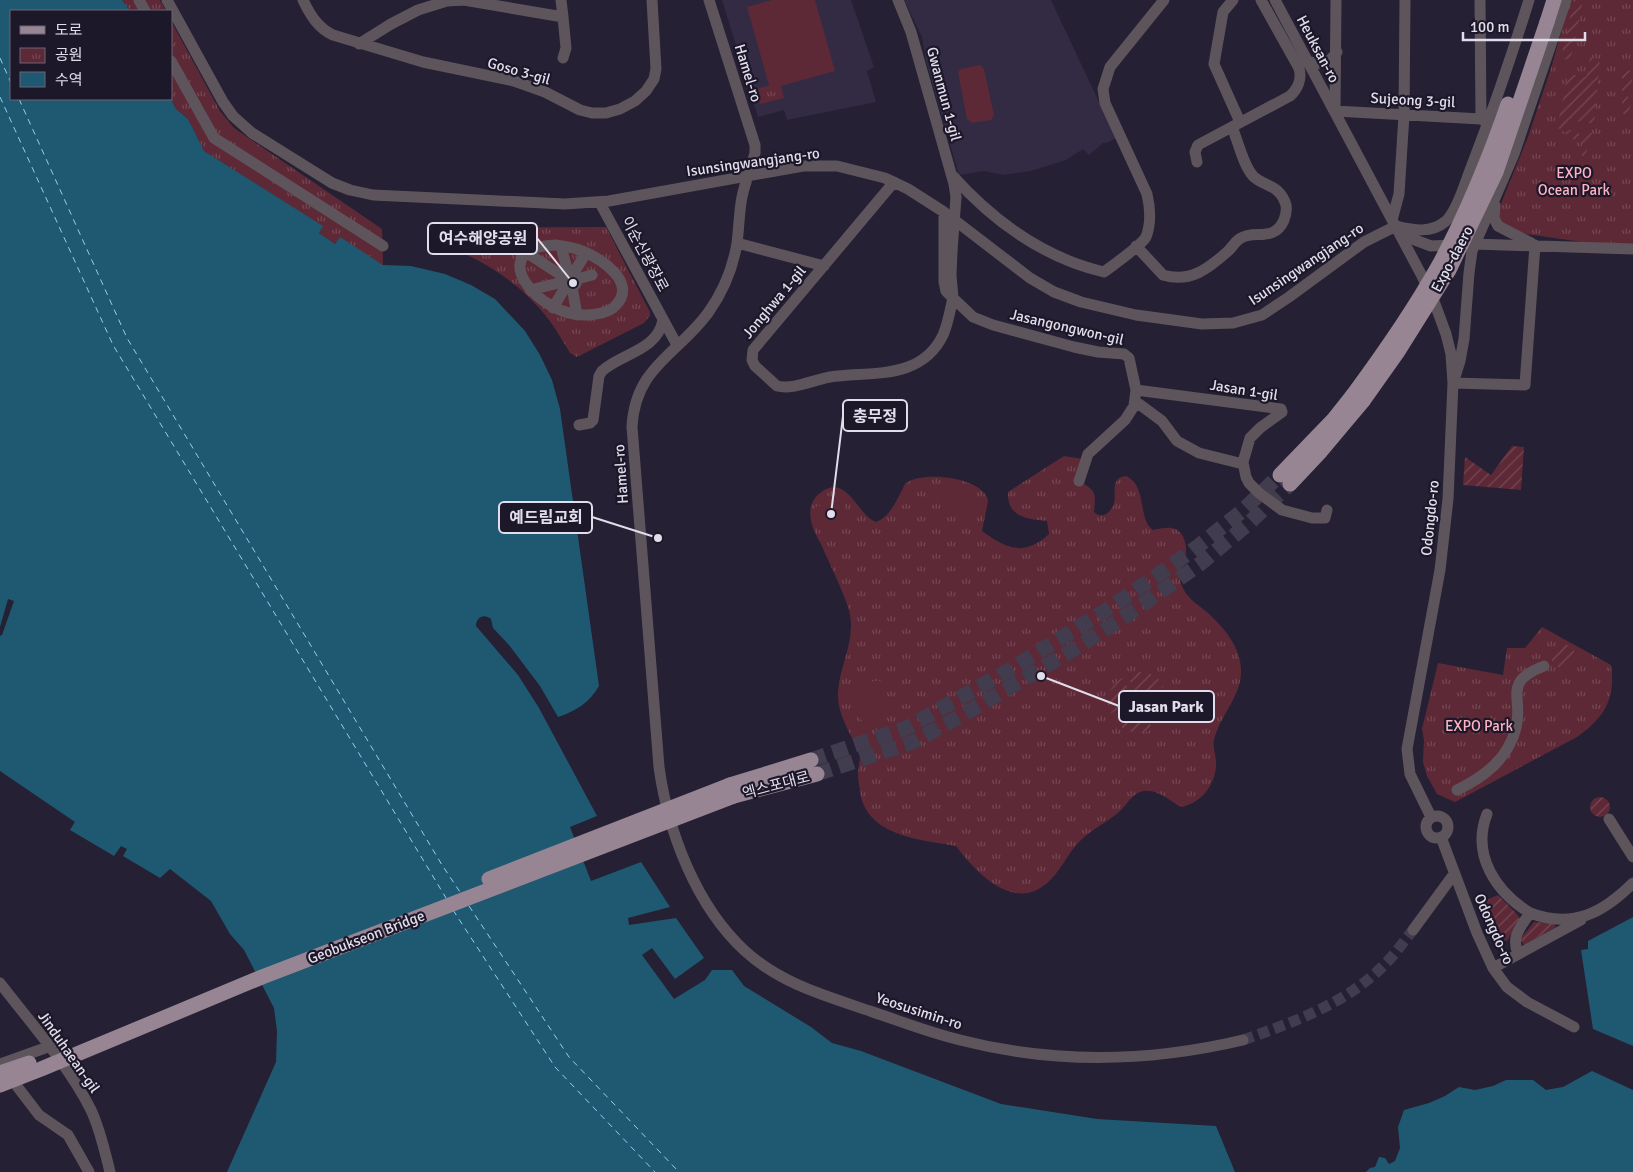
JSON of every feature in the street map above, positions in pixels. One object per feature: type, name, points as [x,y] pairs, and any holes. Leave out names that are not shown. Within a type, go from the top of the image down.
[{"type":"main road","name":"Expo-daero","points":[[1543,21],[1544,0]]},
{"type":"main road","name":"Expo-daero","points":[[1285,480],[1334,419],[1358,398],[1439,265],[1486,168],[1543,21],[1554,0]]},
{"type":"main road","name":"엑스포대로","points":[[732,790],[814,767]]},
{"type":"main road","name":"Geobukseon Bridge","points":[[0,1073],[38,1060],[258,969],[732,790]]},
{"type":"main road","name":"Geobukseon Bridge","points":[[0,1085],[262,977],[732,790]]},
{"type":"street","name":"Isunsingwangjang-ro","points":[[167,0],[221,99],[233,116],[252,133],[332,183],[350,190],[379,196],[566,204],[600,203],[749,175],[803,166],[823,165],[859,171],[894,182],[908,189],[944,212],[1030,278],[1054,292],[1081,302],[1136,315],[1202,324],[1239,322],[1262,315],[1364,242],[1394,223]]},
{"type":"street","name":"Goso 3-gil","points":[[303,0],[313,19],[326,32],[359,44],[431,64],[514,81],[545,92],[580,110],[592,113],[606,113],[620,109],[635,101],[654,79],[656,69],[652,0]]},
{"type":"street","points":[[359,44],[418,10],[447,1],[464,0],[563,18]]},
{"type":"street","points":[[561,0],[566,48],[563,58]]},
{"type":"street","name":"Hamel-ro","points":[[671,825],[662,790],[659,767],[632,428],[635,405],[644,385],[657,364],[701,322],[713,305],[730,273],[737,243],[742,198],[755,153],[755,145],[709,0]]},
{"type":"street","name":"Gwanmun 1-gil","points":[[898,0],[913,37],[956,197],[951,275],[953,298]]},
{"type":"street","points":[[951,174],[983,207],[1002,222],[1038,246],[1074,263],[1104,272],[1136,246],[1146,235],[1149,202],[1145,186],[1104,100],[1103,89],[1110,67],[1164,0]]},
{"type":"street","points":[[1136,246],[1163,275],[1188,278],[1196,275],[1222,257],[1240,238],[1270,233],[1282,224],[1286,212],[1283,199],[1272,186],[1251,174],[1214,64],[1223,12],[1233,0]]},
{"type":"street","points":[[1197,162],[1195,152],[1197,146],[1290,96],[1300,82],[1299,68],[1261,0]]},
{"type":"street","name":"Heuksan-ro","points":[[1274,0],[1335,111]]},
{"type":"street","name":"Odongdo-ro","points":[[1336,0],[1335,111],[1422,276],[1441,320],[1451,354],[1453,383],[1448,499],[1440,570],[1407,749],[1410,774],[1431,817]]},
{"type":"street","points":[[1405,0],[1404,115],[1399,194],[1394,223],[1416,230],[1429,230],[1447,220],[1457,202],[1481,142],[1485,121],[1529,0]]},
{"type":"street","points":[[1480,0],[1485,121]]},
{"type":"street","points":[[1495,200],[1494,218],[1498,226],[1535,245],[1525,385],[1453,383],[1464,339],[1470,261],[1474,244],[1514,154],[1566,0]]},
{"type":"street","points":[[1307,61],[1326,64],[1336,52]]},
{"type":"street","points":[[172,63],[214,138],[382,246]]},
{"type":"street","name":"Sujeong 3-gil","points":[[1335,111],[1485,121]]},
{"type":"street","points":[[1481,142],[1492,135],[1504,135],[1512,143],[1514,154]]},
{"type":"street","name":"Jonghwa 1-gil","points":[[894,182],[752,354],[755,366],[777,386],[788,386],[835,377],[888,373],[917,363],[927,356],[942,338],[953,298]]},
{"type":"street","name":"이순신광장로","points":[[600,203],[676,345]]},
{"type":"street","name":"Jasangongwon-gil","points":[[944,212],[944,282],[946,291],[953,298],[973,317],[993,325],[1074,347],[1127,355],[1136,396]]},
{"type":"street","name":"Odongdo-ro","points":[[1394,223],[1415,240],[1431,246],[1474,244],[1633,249]]},
{"type":"street","points":[[737,243],[824,266]]},
{"type":"street","points":[[542,246],[561,246],[586,253],[603,262],[621,282],[622,292],[618,303],[608,311],[593,315],[577,315],[553,308],[530,290],[520,270],[521,262],[527,253],[542,246]]},
{"type":"street","points":[[561,246],[572,281],[577,315]]},
{"type":"street","points":[[527,253],[572,281]]},
{"type":"street","points":[[553,308],[572,281],[586,253]]},
{"type":"street","points":[[530,290],[592,275]]},
{"type":"street","points":[[579,425],[590,423],[593,420],[599,376],[602,371],[652,341],[660,332],[663,320]]},
{"type":"street","points":[[1079,481],[1088,454],[1130,414],[1136,396],[1162,421],[1177,441],[1199,453],[1243,464],[1249,483],[1275,506],[1282,510],[1312,518],[1325,518],[1327,510]]},
{"type":"street","name":"Jasan 1-gil","points":[[1136,396],[1281,409],[1283,411],[1280,414],[1252,436],[1245,451],[1243,464]]},
{"type":"street","points":[[1457,790],[1479,778],[1504,756],[1516,728],[1518,713],[1517,694],[1521,679],[1530,672],[1544,666]]},
{"type":"street","points":[[1487,814],[1482,841],[1485,862],[1489,872],[1505,894],[1520,907],[1540,917],[1554,919],[1587,916]]},
{"type":"street","points":[[1439,816],[1447,823],[1447,831],[1440,837],[1432,837],[1426,832],[1425,825],[1431,817],[1439,816]]},
{"type":"street","points":[[1609,819],[1633,857]]},
{"type":"street","name":"Yeosusimin-ro","points":[[671,825],[692,878],[712,912],[731,936],[743,950],[766,967],[783,978],[812,992],[958,1040],[993,1048],[1045,1056],[1109,1058],[1175,1053],[1243,1040]]},
{"type":"street","name":"Odongdo-ro","points":[[1440,837],[1477,933],[1493,968],[1507,987],[1527,1002],[1574,1027]]},
{"type":"street","points":[[1413,930],[1454,874]]},
{"type":"street","points":[[1493,968],[1609,905],[1633,883]]},
{"type":"street","points":[[1518,954],[1514,944],[1516,936],[1530,913]]},
{"type":"street","name":"Jinduhaean-gil","points":[[0,983],[69,1074],[91,1110],[110,1172]]},
{"type":"street","points":[[48,1047],[0,1064],[39,1115],[68,1135],[89,1172]]},
{"type":"shaded area","points":[[722,0],[851,0],[874,67],[867,71],[876,102],[787,120],[784,110],[758,117]]},
{"type":"shaded area","points":[[904,0],[1051,0],[1116,138],[1103,143],[1089,155],[1083,149],[1066,160],[1031,171],[1003,175],[984,171],[959,175],[926,61],[922,37]]},
{"type":"green space","points":[[122,0],[160,0],[165,10],[129,10]]},
{"type":"green space","points":[[772,0],[815,0],[835,71],[770,89],[747,7]]},
{"type":"green space","name":"EXPO Ocean Park","points":[[1570,0],[1633,0],[1633,249],[1519,233],[1504,227],[1496,216],[1528,137],[1552,65]]},
{"type":"green space","points":[[1574,0],[1583,0],[1571,57],[1568,60],[1561,58]]},
{"type":"green space","points":[[172,23],[220,111],[234,128],[382,229],[383,265],[340,238],[335,244],[319,233],[322,226],[204,151],[188,119],[176,109],[172,100]]},
{"type":"green space","points":[[1590,57],[1600,59],[1594,124],[1569,119],[1567,131],[1585,135],[1586,132],[1592,133],[1582,162],[1582,143],[1577,142],[1557,127],[1568,74],[1586,77]]},
{"type":"green space","points":[[979,65],[984,69],[994,115],[991,120],[972,123],[967,119],[958,72],[961,69]]},
{"type":"green space","points":[[1622,70],[1633,71],[1631,89],[1628,89],[1628,98],[1631,98],[1629,114],[1622,114]]},
{"type":"green space","points":[[780,83],[784,98],[760,104],[756,89]]},
{"type":"green space","points":[[606,227],[650,312],[650,316],[644,323],[577,357],[570,353],[556,330],[530,298],[506,278],[480,261],[438,244],[440,228]]},
{"type":"green space","points":[[1512,446],[1524,447],[1521,490],[1463,485],[1465,457],[1491,475]]},
{"type":"green space","points":[[1064,456],[1083,459],[1077,479],[1091,489],[1095,495],[1094,512],[1097,514],[1105,515],[1111,509],[1114,502],[1115,484],[1120,477],[1126,476],[1137,487],[1148,525],[1153,530],[1169,528],[1180,532],[1183,536],[1186,550],[1185,559],[1179,574],[1182,586],[1190,599],[1216,621],[1231,640],[1237,651],[1241,675],[1235,696],[1215,736],[1216,766],[1213,780],[1201,797],[1195,802],[1182,807],[1155,792],[1140,792],[1130,799],[1119,812],[1079,842],[1051,880],[1033,891],[1020,893],[1008,891],[995,885],[973,866],[956,846],[900,834],[875,821],[867,810],[861,797],[858,780],[860,751],[844,722],[838,698],[839,681],[850,639],[851,618],[842,591],[814,529],[810,512],[813,502],[820,493],[829,488],[837,488],[845,491],[869,518],[876,522],[890,511],[905,484],[924,477],[951,478],[976,486],[984,493],[988,501],[982,531],[1008,546],[1023,548],[1032,546],[1049,534],[1047,521],[1026,518],[1015,512],[1011,507],[1008,492]]},
{"type":"green space","points":[[944,489],[973,493],[970,519],[941,515]]},
{"type":"green space","points":[[843,502],[847,521],[819,527],[815,507]]},
{"type":"green space","name":"EXPO Park","points":[[1542,627],[1611,665],[1612,688],[1610,698],[1601,715],[1577,737],[1455,802],[1437,794],[1427,776],[1423,762],[1424,740],[1422,729],[1438,663],[1503,675],[1507,648],[1525,648]]},
{"type":"green space","points":[[1563,644],[1572,647],[1575,656],[1572,665],[1563,668],[1554,665],[1551,656],[1554,647]]},
{"type":"green space","points":[[1135,672],[1144,672],[1152,675],[1159,679],[1164,686],[1149,696],[1143,691],[1135,691],[1127,675]]},
{"type":"green space","points":[[1122,678],[1131,694],[1127,704],[1110,714],[1109,694],[1114,685]]},
{"type":"green space","points":[[880,681],[883,716],[875,723],[864,723],[857,714],[856,709],[857,682]]},
{"type":"green space","points":[[1165,689],[1169,699],[1169,709],[1165,719],[1157,727],[1147,711],[1151,705],[1150,697]]},
{"type":"green space","points":[[1132,712],[1143,713],[1153,729],[1138,733],[1124,729],[1116,722]]},
{"type":"green space","points":[[1600,797],[1607,800],[1610,807],[1607,814],[1600,817],[1593,814],[1590,807],[1593,800]]},
{"type":"green space","points":[[1498,895],[1520,919],[1507,941],[1504,940],[1486,903],[1487,900]]},
{"type":"green space","points":[[1534,922],[1553,923],[1556,927],[1524,945],[1520,939]]},
{"type":"water","points":[[0,0],[122,0],[129,10],[10,10],[10,100],[172,100],[176,109],[188,119],[204,151],[323,226],[319,233],[335,244],[340,237],[383,265],[411,266],[445,274],[471,285],[495,299],[525,331],[540,355],[552,380],[560,409],[599,686],[582,706],[558,717],[540,686],[509,645],[493,628],[491,619],[483,616],[477,620],[476,626],[518,675],[539,708],[597,816],[570,827],[591,881],[641,862],[670,907],[628,918],[629,925],[676,918],[704,958],[675,979],[652,948],[642,955],[674,999],[705,980],[712,970],[732,970],[744,986],[811,1027],[832,1043],[861,1051],[1001,1104],[1097,1119],[1216,1126],[1235,1172],[227,1172],[276,1062],[277,1031],[274,1008],[244,950],[230,934],[211,901],[170,869],[160,878],[123,856],[127,849],[121,846],[114,856],[70,830],[75,822],[0,771],[0,636],[14,601],[8,599],[0,627]]},
{"type":"water","points":[[1633,917],[1633,1046],[1593,1029],[1581,950],[1588,949],[1588,941]]},
{"type":"water","points":[[1592,1071],[1633,1090],[1633,1172],[1366,1172],[1370,1168],[1375,1167],[1379,1157],[1385,1158],[1389,1164],[1395,1161],[1400,1148],[1398,1127],[1404,1110],[1429,1103],[1459,1087],[1475,1090],[1493,1086],[1506,1080],[1533,1080],[1546,1090],[1563,1087]]},
{"type":"ferry route","points":[[0,58],[10,81]]},
{"type":"ferry route","points":[[0,97],[113,345],[446,898]]},
{"type":"ferry route","points":[[19,100],[127,338],[442,865],[460,892]]},
{"type":"ferry route","points":[[469,906],[569,1057],[679,1172]]},
{"type":"ferry route","points":[[453,910],[555,1067],[655,1172]]},
{"type":"tunnel","points":[[811,760],[906,728],[1011,669],[1111,607],[1192,551],[1241,512],[1280,475]]},
{"type":"tunnel","points":[[817,774],[913,742],[1066,654],[1120,620],[1200,564],[1249,523],[1290,484]]},
{"type":"tunnel","points":[[1243,1040],[1282,1026],[1338,1000],[1371,977],[1397,951],[1413,930]]},
{"type":"place","name":"여수해양공원","points":[[573,283]]},
{"type":"place","name":"충무정","points":[[831,514]]},
{"type":"place","name":"예드림교회","points":[[658,538]]},
{"type":"place","name":"Jasan Park","points":[[1041,676]]}]
